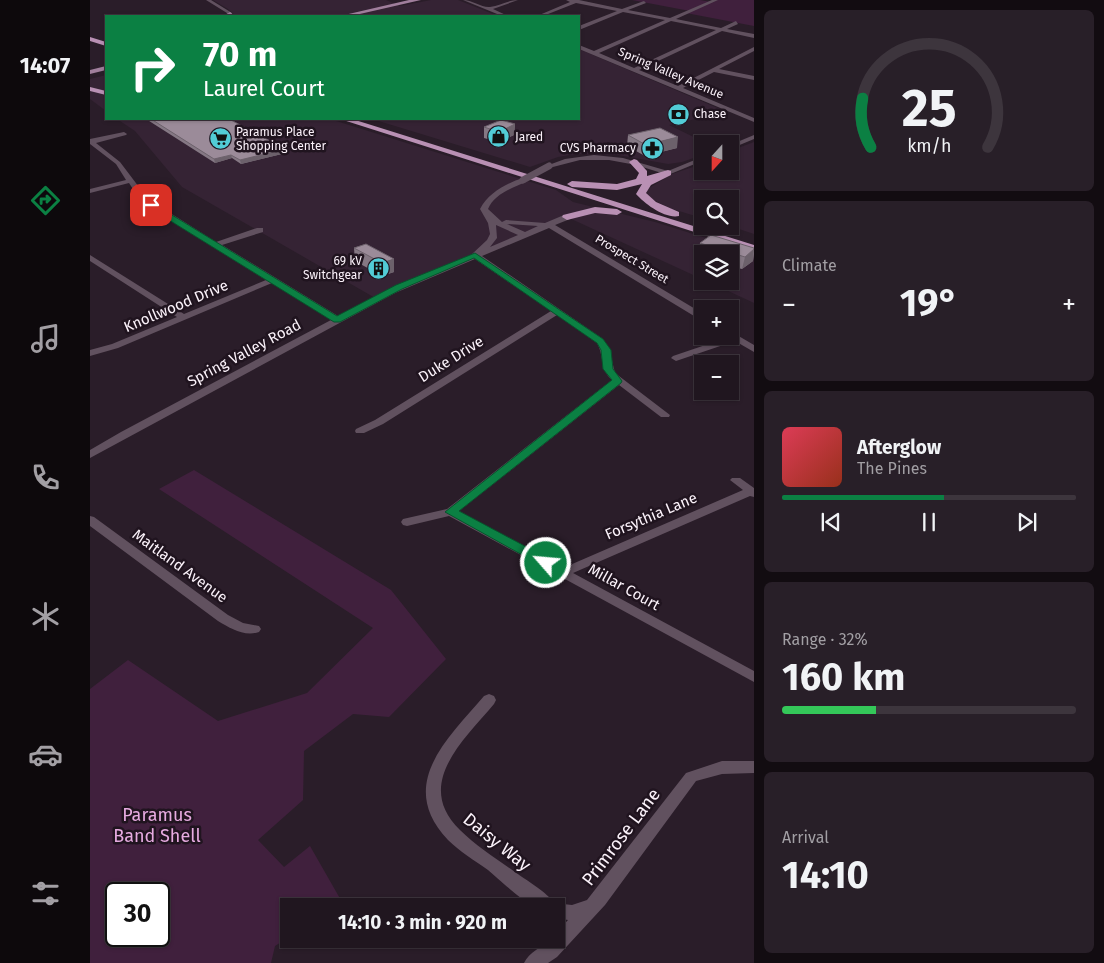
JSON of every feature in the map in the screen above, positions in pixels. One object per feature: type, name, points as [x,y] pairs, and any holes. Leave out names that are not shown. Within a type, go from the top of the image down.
[{"type":"highway","points":[[90,34],[104,36]]},
{"type":"highway","points":[[90,39],[105,46]]},
{"type":"highway","points":[[90,47],[105,46]]},
{"type":"highway","points":[[90,89],[105,93]]},
{"type":"highway","points":[[347,120],[563,185],[694,222]]},
{"type":"highway","points":[[364,120],[754,248]]},
{"type":"highway","points":[[634,162],[644,173],[640,181]]},
{"type":"highway","points":[[563,185],[612,188],[627,186],[668,173]]},
{"type":"highway","points":[[668,173],[647,184],[641,190],[641,194],[656,206],[694,221]]},
{"type":"highway","points":[[563,185],[577,202],[577,208],[567,217]]},
{"type":"highway","points":[[567,217],[601,210],[668,221]]},
{"type":"highway","points":[[738,235],[754,240]]},
{"type":"main road","points":[[348,15],[418,0]]},
{"type":"main road","points":[[357,15],[424,0]]},
{"type":"main road","points":[[90,73],[105,69]]},
{"type":"street","points":[[202,0],[222,15]]},
{"type":"street","points":[[208,0],[230,15]]},
{"type":"street","points":[[465,0],[504,15]]},
{"type":"street","points":[[490,9],[516,0]]},
{"type":"street","points":[[568,0],[754,36]]},
{"type":"street","points":[[700,0],[713,1]]},
{"type":"street","points":[[542,15],[579,1]]},
{"type":"street","points":[[595,53],[713,1]]},
{"type":"street","points":[[580,28],[644,2]]},
{"type":"street","points":[[636,70],[736,23]]},
{"type":"street","name":"Spring Valley Avenue","points":[[580,47],[754,120]]},
{"type":"street","points":[[679,88],[754,49]]},
{"type":"street","points":[[747,53],[754,54]]},
{"type":"street","points":[[714,70],[754,78]]},
{"type":"street","points":[[90,141],[124,134]]},
{"type":"street","points":[[739,143],[754,137]]},
{"type":"street","points":[[90,141],[118,163],[145,201],[337,320]]},
{"type":"street","points":[[665,415],[617,381],[608,369],[604,346],[557,311],[475,255],[495,235],[484,209],[489,201],[549,166],[568,160],[592,157],[668,165],[694,162]]},
{"type":"street","points":[[634,162],[668,173],[694,162]]},
{"type":"street","points":[[90,191],[130,181]]},
{"type":"street","points":[[488,215],[516,224],[548,224]]},
{"type":"street","points":[[488,215],[504,226],[524,234]]},
{"type":"street","name":"Spring Valley Road","points":[[90,455],[125,434],[399,287],[567,217]]},
{"type":"street","name":"Prospect Street","points":[[548,224],[694,312]]},
{"type":"street","points":[[215,245],[260,230]]},
{"type":"street","points":[[90,256],[184,317]]},
{"type":"street","name":"Knollwood Drive","points":[[90,353],[116,346],[272,280]]},
{"type":"street","name":"Duke Drive","points":[[360,431],[379,422],[557,311]]},
{"type":"street","points":[[739,340],[754,349]]},
{"type":"street","points":[[676,358],[710,345]]},
{"type":"street","points":[[407,522],[451,512],[617,381]]},
{"type":"street","name":"Forsythia Lane","points":[[736,480],[752,492]]},
{"type":"street","name":"Forsythia Lane","points":[[564,572],[752,492]]},
{"type":"street","name":"Millar Court","points":[[451,512],[511,546],[564,572],[754,678]]},
{"type":"street","name":"Maitland Avenue","points":[[90,520],[224,618],[240,627],[254,629]]},
{"type":"street","name":"Daisy Way","points":[[489,700],[438,763],[433,776],[434,805],[442,821],[454,835],[537,898]]},
{"type":"street","name":"Primrose Lane","points":[[533,963],[551,951],[596,904],[691,777],[721,767],[754,767]]},
{"type":"street","points":[[565,912],[572,913],[585,910],[596,904]]},
{"type":"shaded area","points":[[213,0],[386,0],[400,6],[431,0],[458,0],[496,15],[235,15]]},
{"type":"shaded area","points":[[580,49],[727,112],[669,125],[694,137],[694,158],[682,162],[668,164],[618,155],[576,154],[558,157],[530,167],[375,120],[580,120]]},
{"type":"shaded area","points":[[105,75],[105,110],[90,99],[90,79]]},
{"type":"shaded area","points":[[118,120],[333,120],[556,190],[573,202],[655,222],[728,245],[694,245],[694,275],[567,217],[377,299],[182,187],[135,131]]},
{"type":"shaded area","points":[[754,142],[754,234],[739,229],[739,190],[694,190],[694,216],[669,208],[648,197],[646,190],[672,174],[694,167],[694,180],[739,180],[739,148]]},
{"type":"shaded area","points":[[739,248],[754,253],[754,303],[726,290],[739,290]]},
{"type":"green space","points":[[632,0],[700,0],[711,2],[716,0],[754,0],[754,26],[686,13],[690,11]]},
{"type":"green space","name":"Paramus Band Shell","points":[[194,470],[391,590],[446,659],[389,717],[353,714],[304,751],[303,800],[258,840],[284,867],[310,846],[340,898],[280,898],[280,943],[275,946],[271,963],[90,963],[90,689],[128,660],[218,721],[307,693],[373,628],[159,489]]},
{"type":"building","name":"Paramus Place Shopping Center","points":[[153,120],[231,120],[285,149],[240,160],[231,155],[214,159]]},
{"type":"building","points":[[501,120],[515,124],[499,132],[484,127]]},
{"type":"building","points":[[660,128],[678,137],[646,145],[628,135]]},
{"type":"building","points":[[711,235],[754,249],[745,257],[739,255],[739,245],[706,245],[700,243]]},
{"type":"building","points":[[366,244],[394,259],[382,263],[354,248]]},
{"type":"place","name":"Chase","points":[[678,114]]},
{"type":"place","name":"Jared","points":[[499,137]]},
{"type":"place","name":"Paramus Place Shopping Center","points":[[220,139]]},
{"type":"place","name":"CVS Pharmacy","points":[[652,148]]},
{"type":"place","name":"69 kV Switchgear","points":[[378,268]]},
{"type":"route","points":[[151,205],[337,320],[399,287],[475,255],[600,341],[606,350],[608,369],[617,381],[451,512],[511,546],[546,563]]}]
